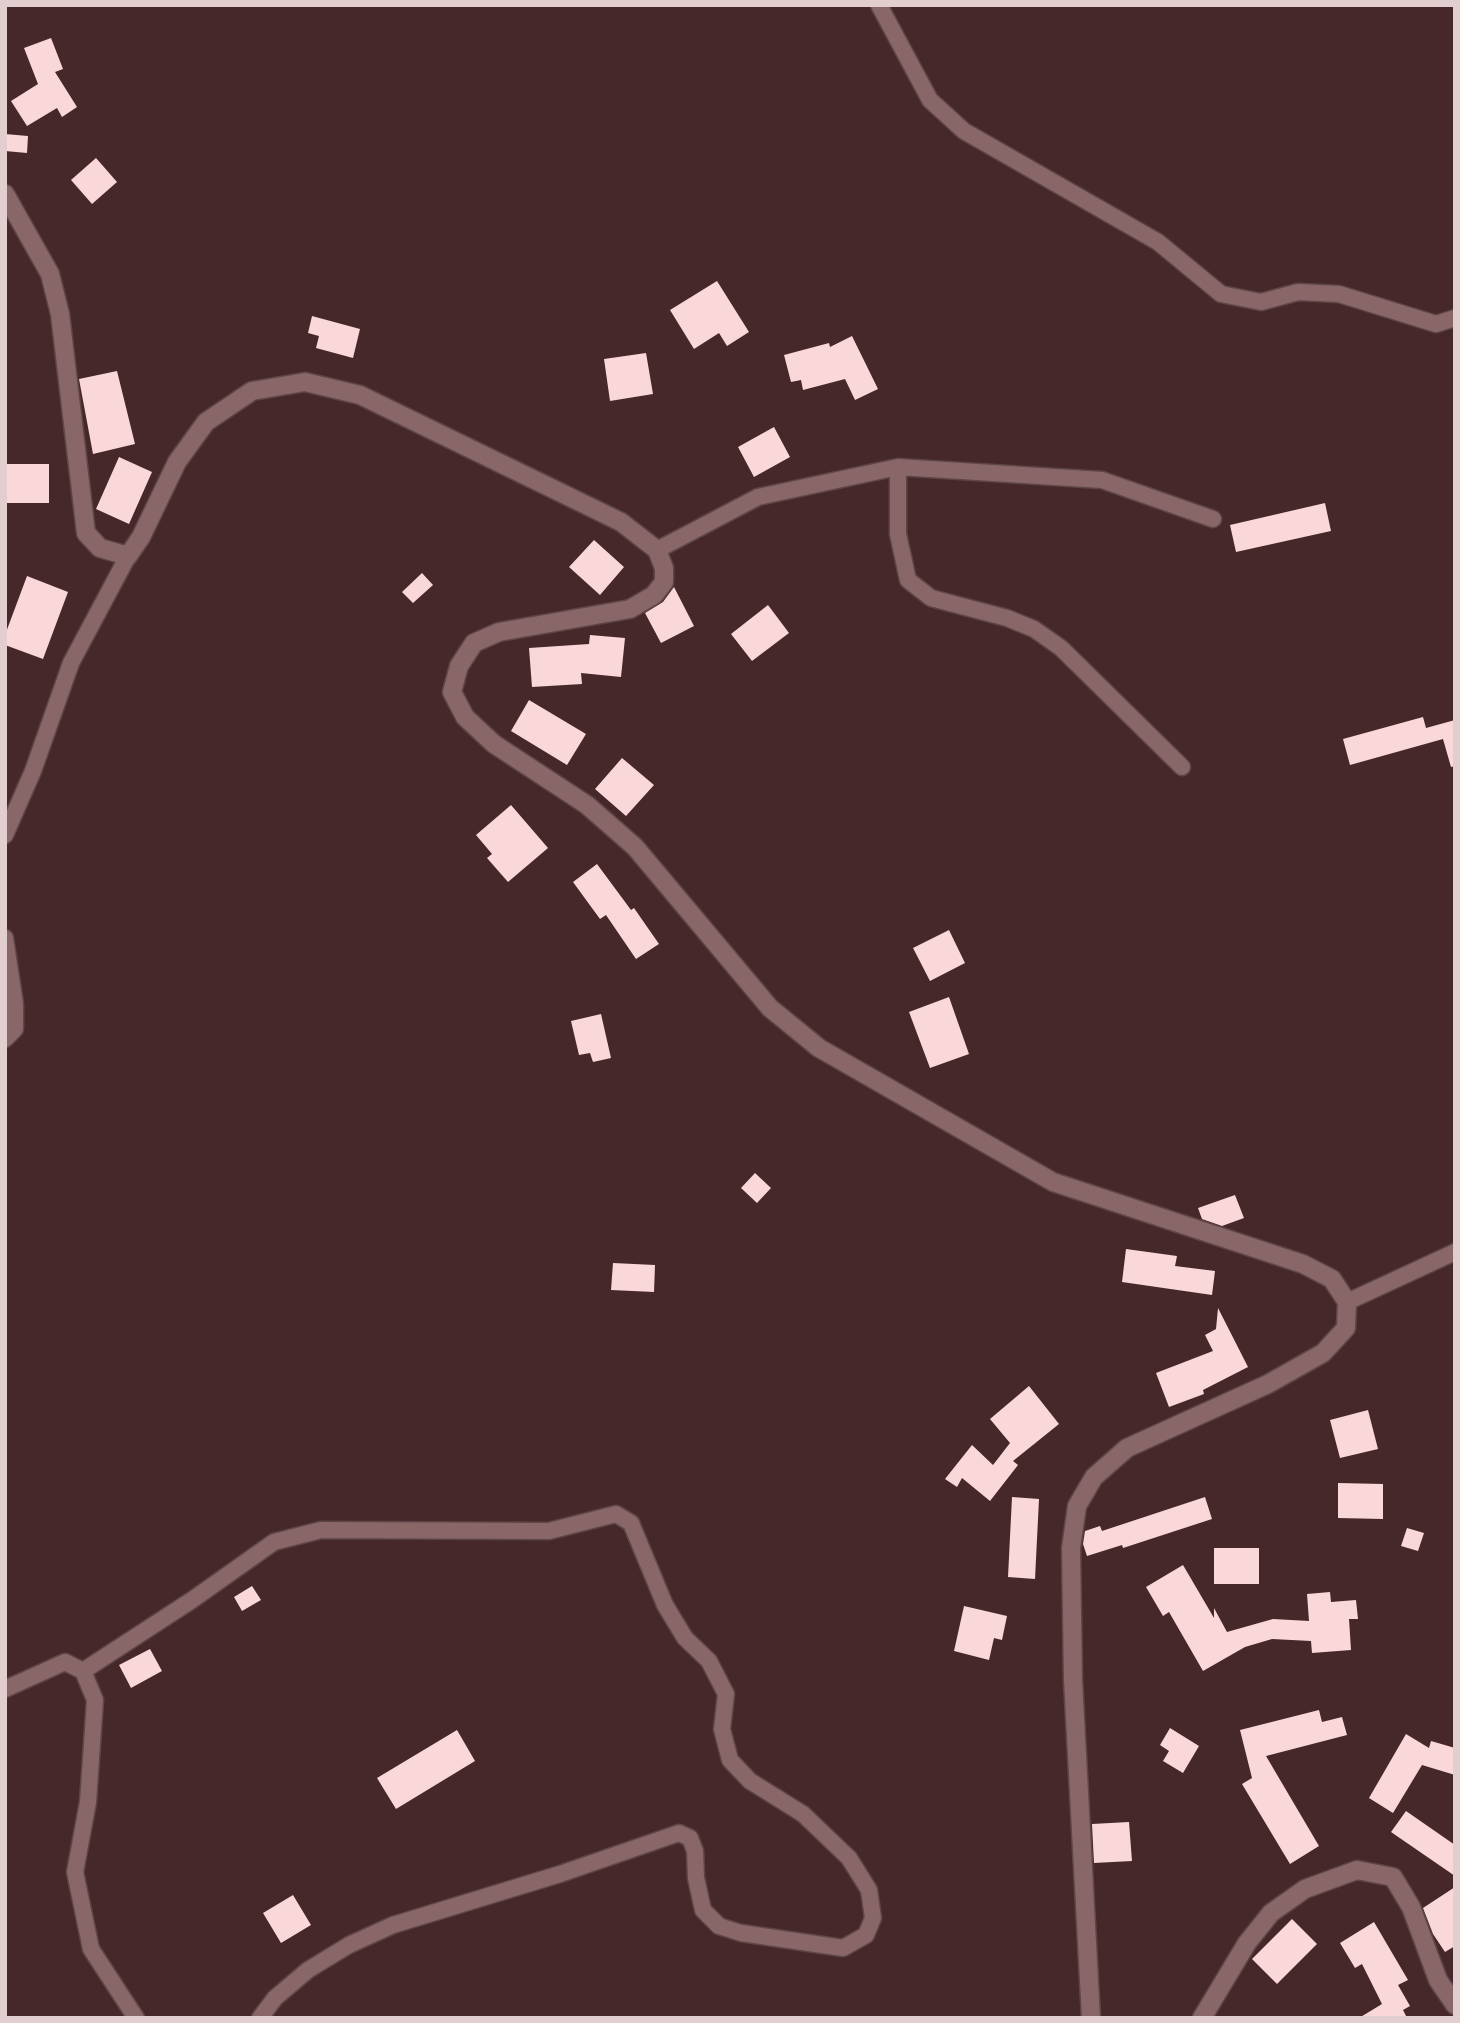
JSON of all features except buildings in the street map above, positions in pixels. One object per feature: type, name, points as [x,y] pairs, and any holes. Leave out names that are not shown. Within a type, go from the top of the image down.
[{"type":"main road","points":[[5,194],[50,274],[61,314],[86,533],[100,548],[128,556],[141,537],[177,462],[206,422],[252,391],[305,382],[360,395],[621,522],[657,550],[664,568],[664,582],[654,595],[630,609],[499,632],[474,643],[459,666],[452,692],[465,717],[494,744],[587,805],[635,847],[770,1008],[819,1048],[1053,1182],[1303,1264],[1332,1279],[1347,1302],[1346,1328],[1323,1353],[1268,1384],[1127,1448],[1094,1477],[1077,1506],[1071,1548],[1073,1680],[1091,2018]]},
{"type":"main road","points":[[1202,2018],[1247,1942],[1271,1913],[1305,1889],[1357,1870],[1393,1877],[1411,1906],[1438,1980],[1455,2006]]},
{"type":"street","points":[[878,5],[930,100],[964,131],[1158,242],[1221,294],[1261,302],[1298,292],[1339,294],[1436,324],[1455,318]]},
{"type":"street","points":[[657,550],[758,497],[876,469],[898,467],[1102,480],[1213,519]]},
{"type":"street","points":[[898,467],[898,534],[908,580],[931,598],[1007,618],[1034,629],[1061,648],[1182,767]]},
{"type":"street","points":[[5,835],[33,771],[71,663],[128,556]]},
{"type":"street","points":[[5,938],[15,1004],[15,1029],[5,1039]]},
{"type":"street","points":[[1347,1302],[1455,1252]]},
{"type":"street","points":[[83,1671],[274,1542],[321,1530],[549,1531],[616,1514],[631,1523],[665,1605],[685,1638],[709,1661],[726,1694],[722,1729],[730,1760],[750,1781],[803,1814],[849,1858],[869,1890],[873,1918],[866,1935],[843,1948],[741,1933],[719,1926],[703,1910],[696,1878],[695,1851],[690,1838],[679,1833],[560,1874],[393,1925],[349,1945],[308,1970],[275,1998],[260,2018]]},
{"type":"street","points":[[5,1689],[65,1662],[83,1671],[95,1700],[88,1802],[75,1872],[91,1949],[136,2018]]}]
